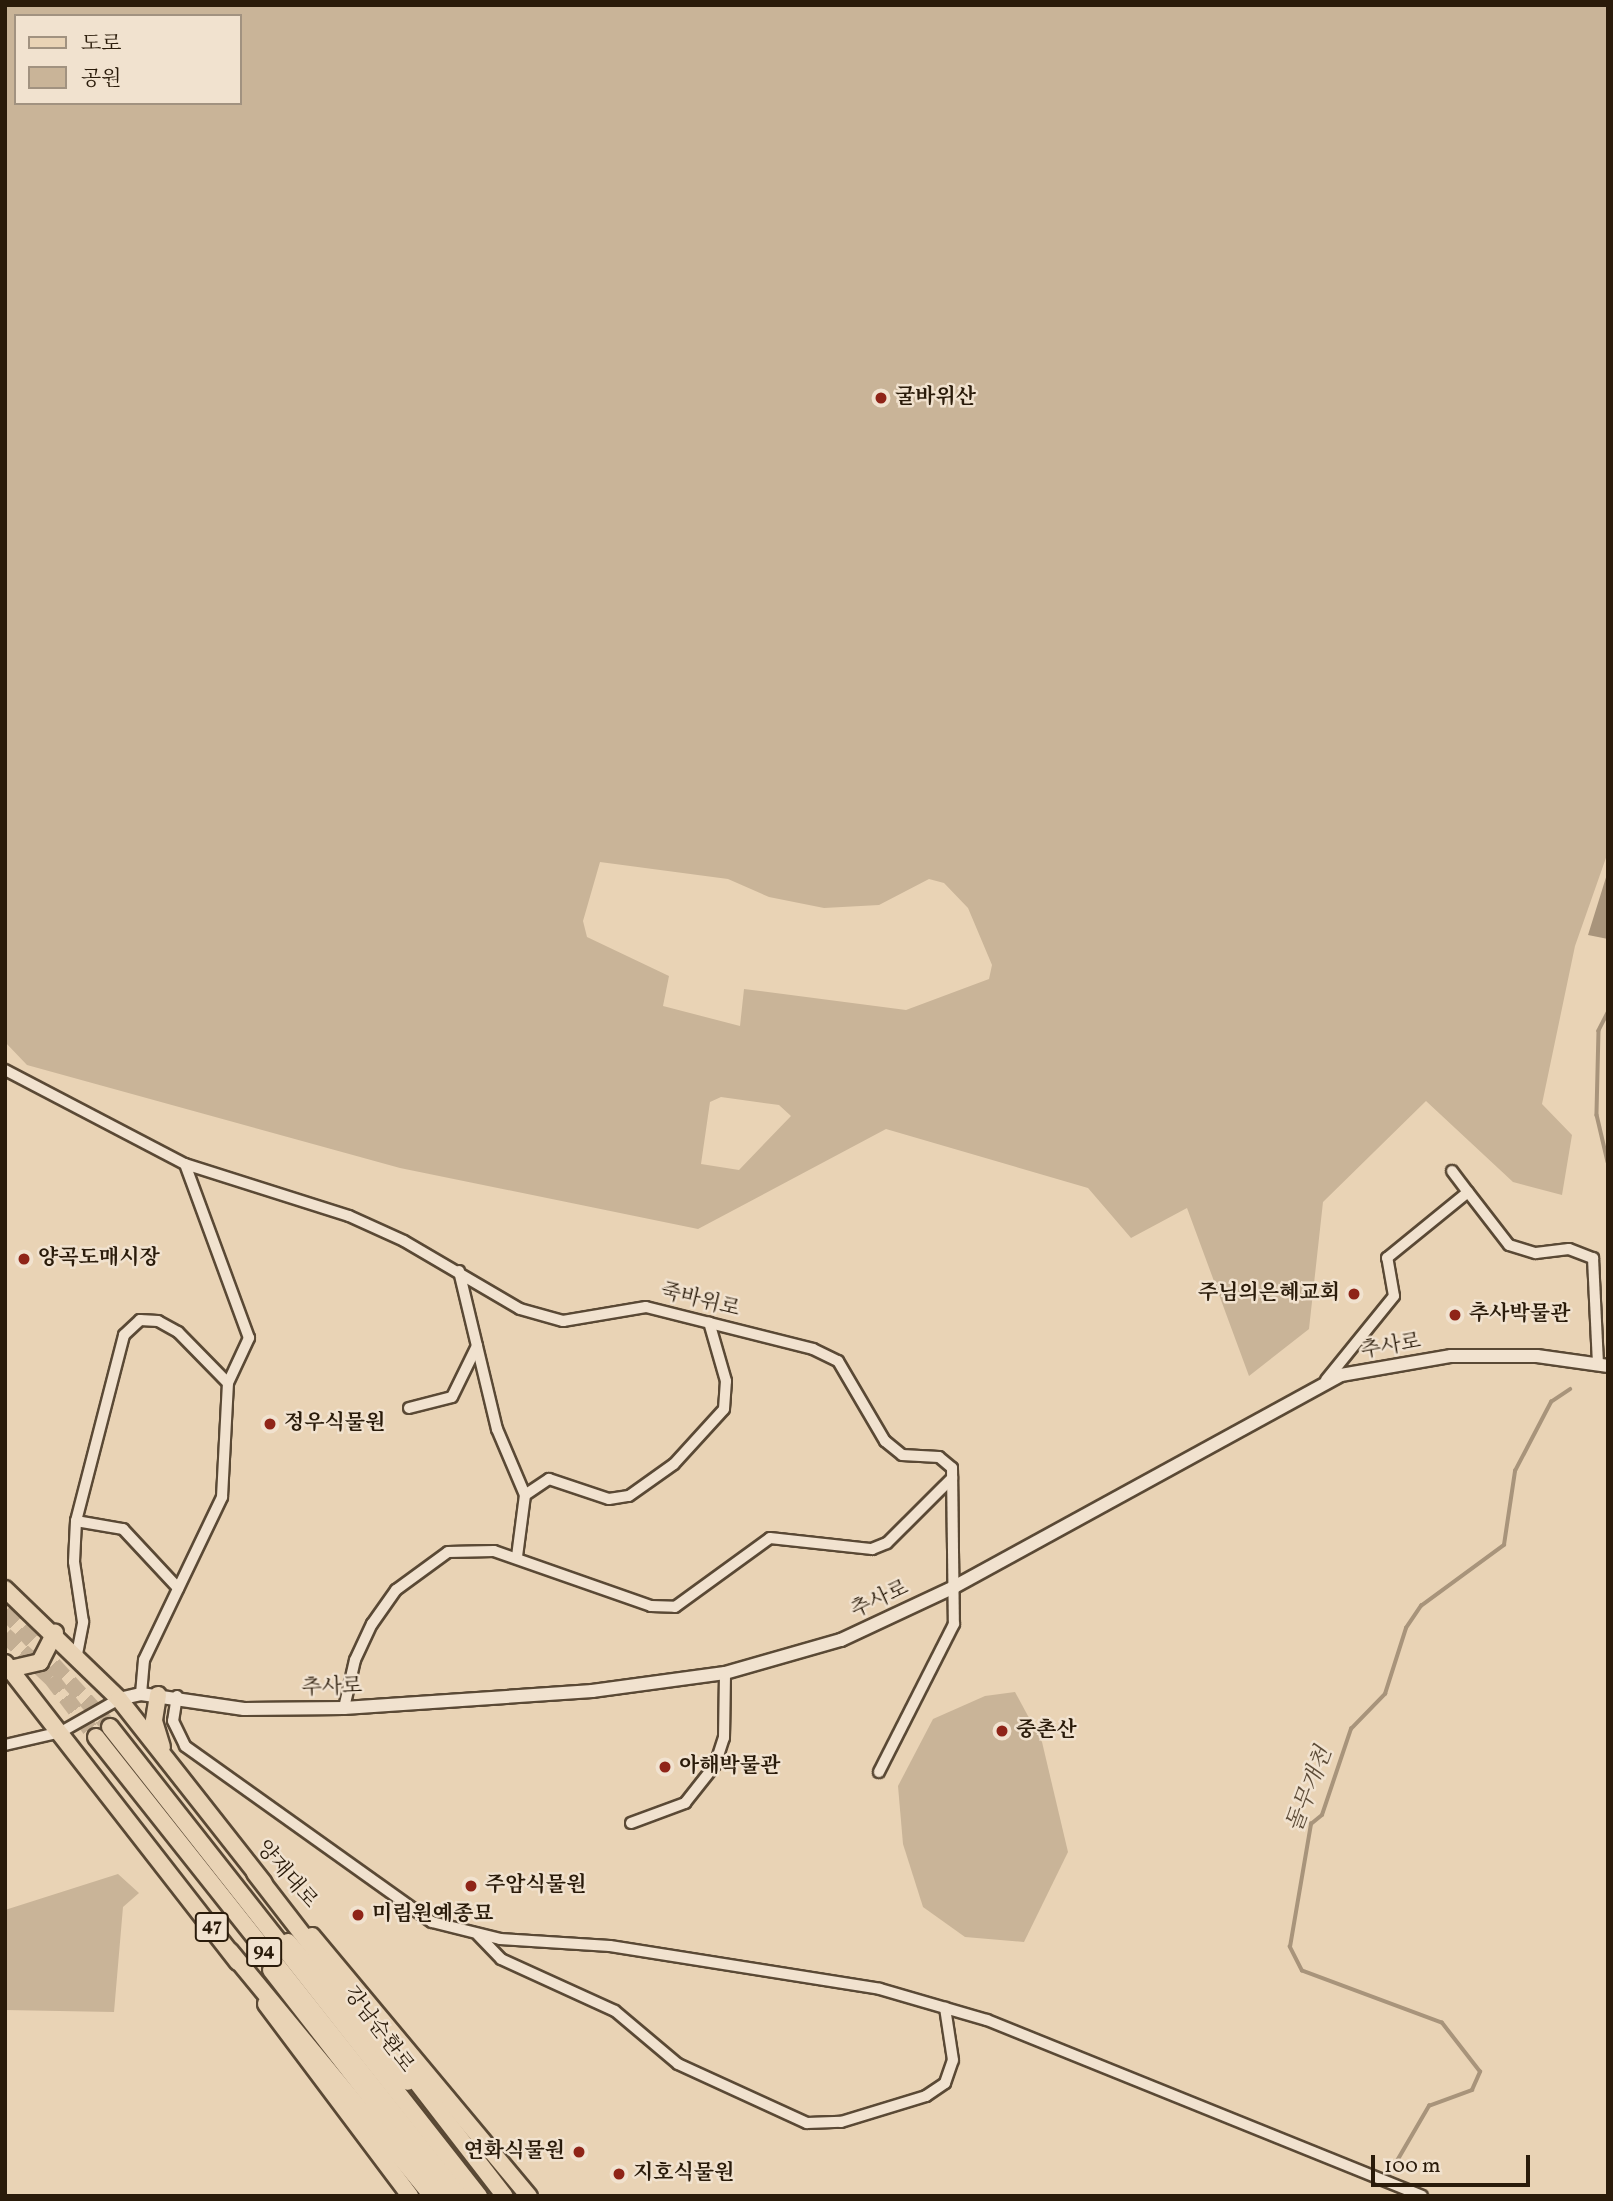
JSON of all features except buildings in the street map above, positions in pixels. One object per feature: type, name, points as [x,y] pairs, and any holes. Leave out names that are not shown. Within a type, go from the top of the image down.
[{"type":"main road","name":"양재대로","points":[[5,1589],[77,1654],[120,1699],[255,1873],[371,2001],[529,2196]]},
{"type":"main road","points":[[8,1666],[40,1662],[55,1633]]},
{"type":"main road","name":"47","points":[[8,1666],[230,1951],[297,2053],[410,2196]]},
{"type":"main road","points":[[158,1695],[156,1736],[176,1774]]},
{"type":"main road","name":"양재대로","points":[[110,1727],[243,1890]]},
{"type":"main road","name":"94","points":[[96,1737],[201,1875],[440,2160]]},
{"type":"main road","points":[[255,1873],[505,2196]]},
{"type":"main road","points":[[201,1875],[447,2196]]},
{"type":"main road","points":[[243,1890],[505,2196]]},
{"type":"main road","name":"강남순환로","points":[[243,1890],[440,2160],[460,2196]]},
{"type":"main road","points":[[230,1951],[312,2046],[432,2196]]},
{"type":"main road","name":"강남순환로","points":[[440,2160],[479,2196]]},
{"type":"street","name":"죽바위로","points":[[5,1070],[185,1164],[349,1216],[459,1271],[520,1309],[564,1321],[646,1307],[709,1322],[838,1362],[885,1441],[902,1455],[947,1460],[952,1478]]},
{"type":"street","points":[[141,1694],[144,1660],[222,1497],[228,1383],[249,1338],[185,1164]]},
{"type":"street","points":[[1452,1171],[1509,1245],[1536,1253],[1569,1249],[1593,1258],[1603,1365]]},
{"type":"street","points":[[1323,1383],[1394,1296],[1387,1258],[1468,1192]]},
{"type":"street","points":[[459,1271],[497,1429],[525,1495],[517,1557]]},
{"type":"street","points":[[77,1654],[83,1622],[74,1562],[76,1521],[130,1325],[158,1321],[178,1332],[228,1383]]},
{"type":"street","points":[[525,1495],[549,1479],[609,1499],[629,1496],[674,1464],[724,1409],[726,1381],[709,1322]]},
{"type":"street","points":[[409,1408],[452,1397],[477,1346]]},
{"type":"street","name":"추사로","points":[[120,1699],[141,1694],[177,1696],[244,1709],[344,1708],[592,1691],[725,1673],[841,1640],[954,1587],[1323,1383],[1451,1356],[1603,1365]]},
{"type":"street","points":[[344,1708],[355,1660],[396,1590],[448,1552],[517,1557],[651,1606],[675,1607],[770,1538],[872,1549],[887,1543],[952,1478]]},
{"type":"street","points":[[880,1772],[954,1624],[952,1478]]},
{"type":"street","points":[[76,1521],[123,1529],[178,1588]]},
{"type":"street","points":[[631,1823],[684,1803],[715,1765],[724,1738],[725,1673]]},
{"type":"street","points":[[177,1696],[176,1733],[204,1761],[274,1805],[432,1922],[478,1934],[610,1946],[880,1989],[945,2008],[1422,2196]]},
{"type":"street","points":[[5,1745],[61,1732],[120,1699]]},
{"type":"street","points":[[478,1934],[501,1959],[615,2011],[678,2064],[807,2123],[841,2122],[926,2096],[945,2083],[953,2060],[945,2008]]},
{"type":"green space","points":[[5,5],[1608,5],[1608,852],[1575,946],[1542,1104],[1572,1135],[1562,1195],[1513,1182],[1426,1101],[1323,1202],[1309,1329],[1249,1376],[1187,1208],[1131,1238],[1088,1188],[886,1129],[698,1229],[400,1168],[27,1065],[5,1042]],"holes":[[[600,862],[728,879],[769,897],[824,908],[879,905],[929,879],[944,883],[968,908],[992,965],[989,979],[906,1010],[744,989],[740,1026],[663,1006],[669,976],[587,937],[583,921]],[[721,1097],[779,1105],[791,1116],[739,1170],[701,1164],[710,1102]]]},
{"type":"green space","points":[[1015,1692],[1042,1742],[1068,1852],[1024,1942],[965,1937],[923,1907],[903,1844],[898,1786],[933,1719],[985,1696]]},
{"type":"green space","points":[[118,1874],[139,1893],[123,1907],[114,2012],[5,2010],[5,1910]]},
{"type":"shaded area","points":[[1608,871],[1608,939],[1588,935]]},
{"type":"waterway","name":"돌무개천","points":[[1608,1013],[1599,1031],[1597,1115],[1608,1162]]},
{"type":"waterway","name":"돌무개천","points":[[1390,2173],[1429,2106],[1472,2090],[1480,2072],[1442,2023],[1302,1971],[1290,1947],[1311,1824],[1322,1815],[1351,1729],[1385,1694],[1406,1628],[1421,1606],[1504,1545],[1515,1471],[1551,1402],[1570,1389]]},
{"type":"tunnel","points":[[5,1611],[110,1727]]},
{"type":"tunnel","points":[[5,1635],[51,1678],[96,1737]]},
{"type":"place","name":"굴바위산","points":[[881,398]]},
{"type":"place","name":"양곡도매시장","points":[[24,1259]]},
{"type":"place","name":"주님의은혜교회","points":[[1354,1294]]},
{"type":"place","name":"추사박물관","points":[[1455,1315]]},
{"type":"place","name":"정우식물원","points":[[270,1424]]},
{"type":"place","name":"중촌산","points":[[1002,1731]]},
{"type":"place","name":"아해박물관","points":[[665,1767]]},
{"type":"place","name":"주암식물원","points":[[471,1886]]},
{"type":"place","name":"미림원예종묘","points":[[358,1915]]},
{"type":"place","name":"연화식물원","points":[[579,2152]]},
{"type":"place","name":"지호식물원","points":[[619,2174]]}]
